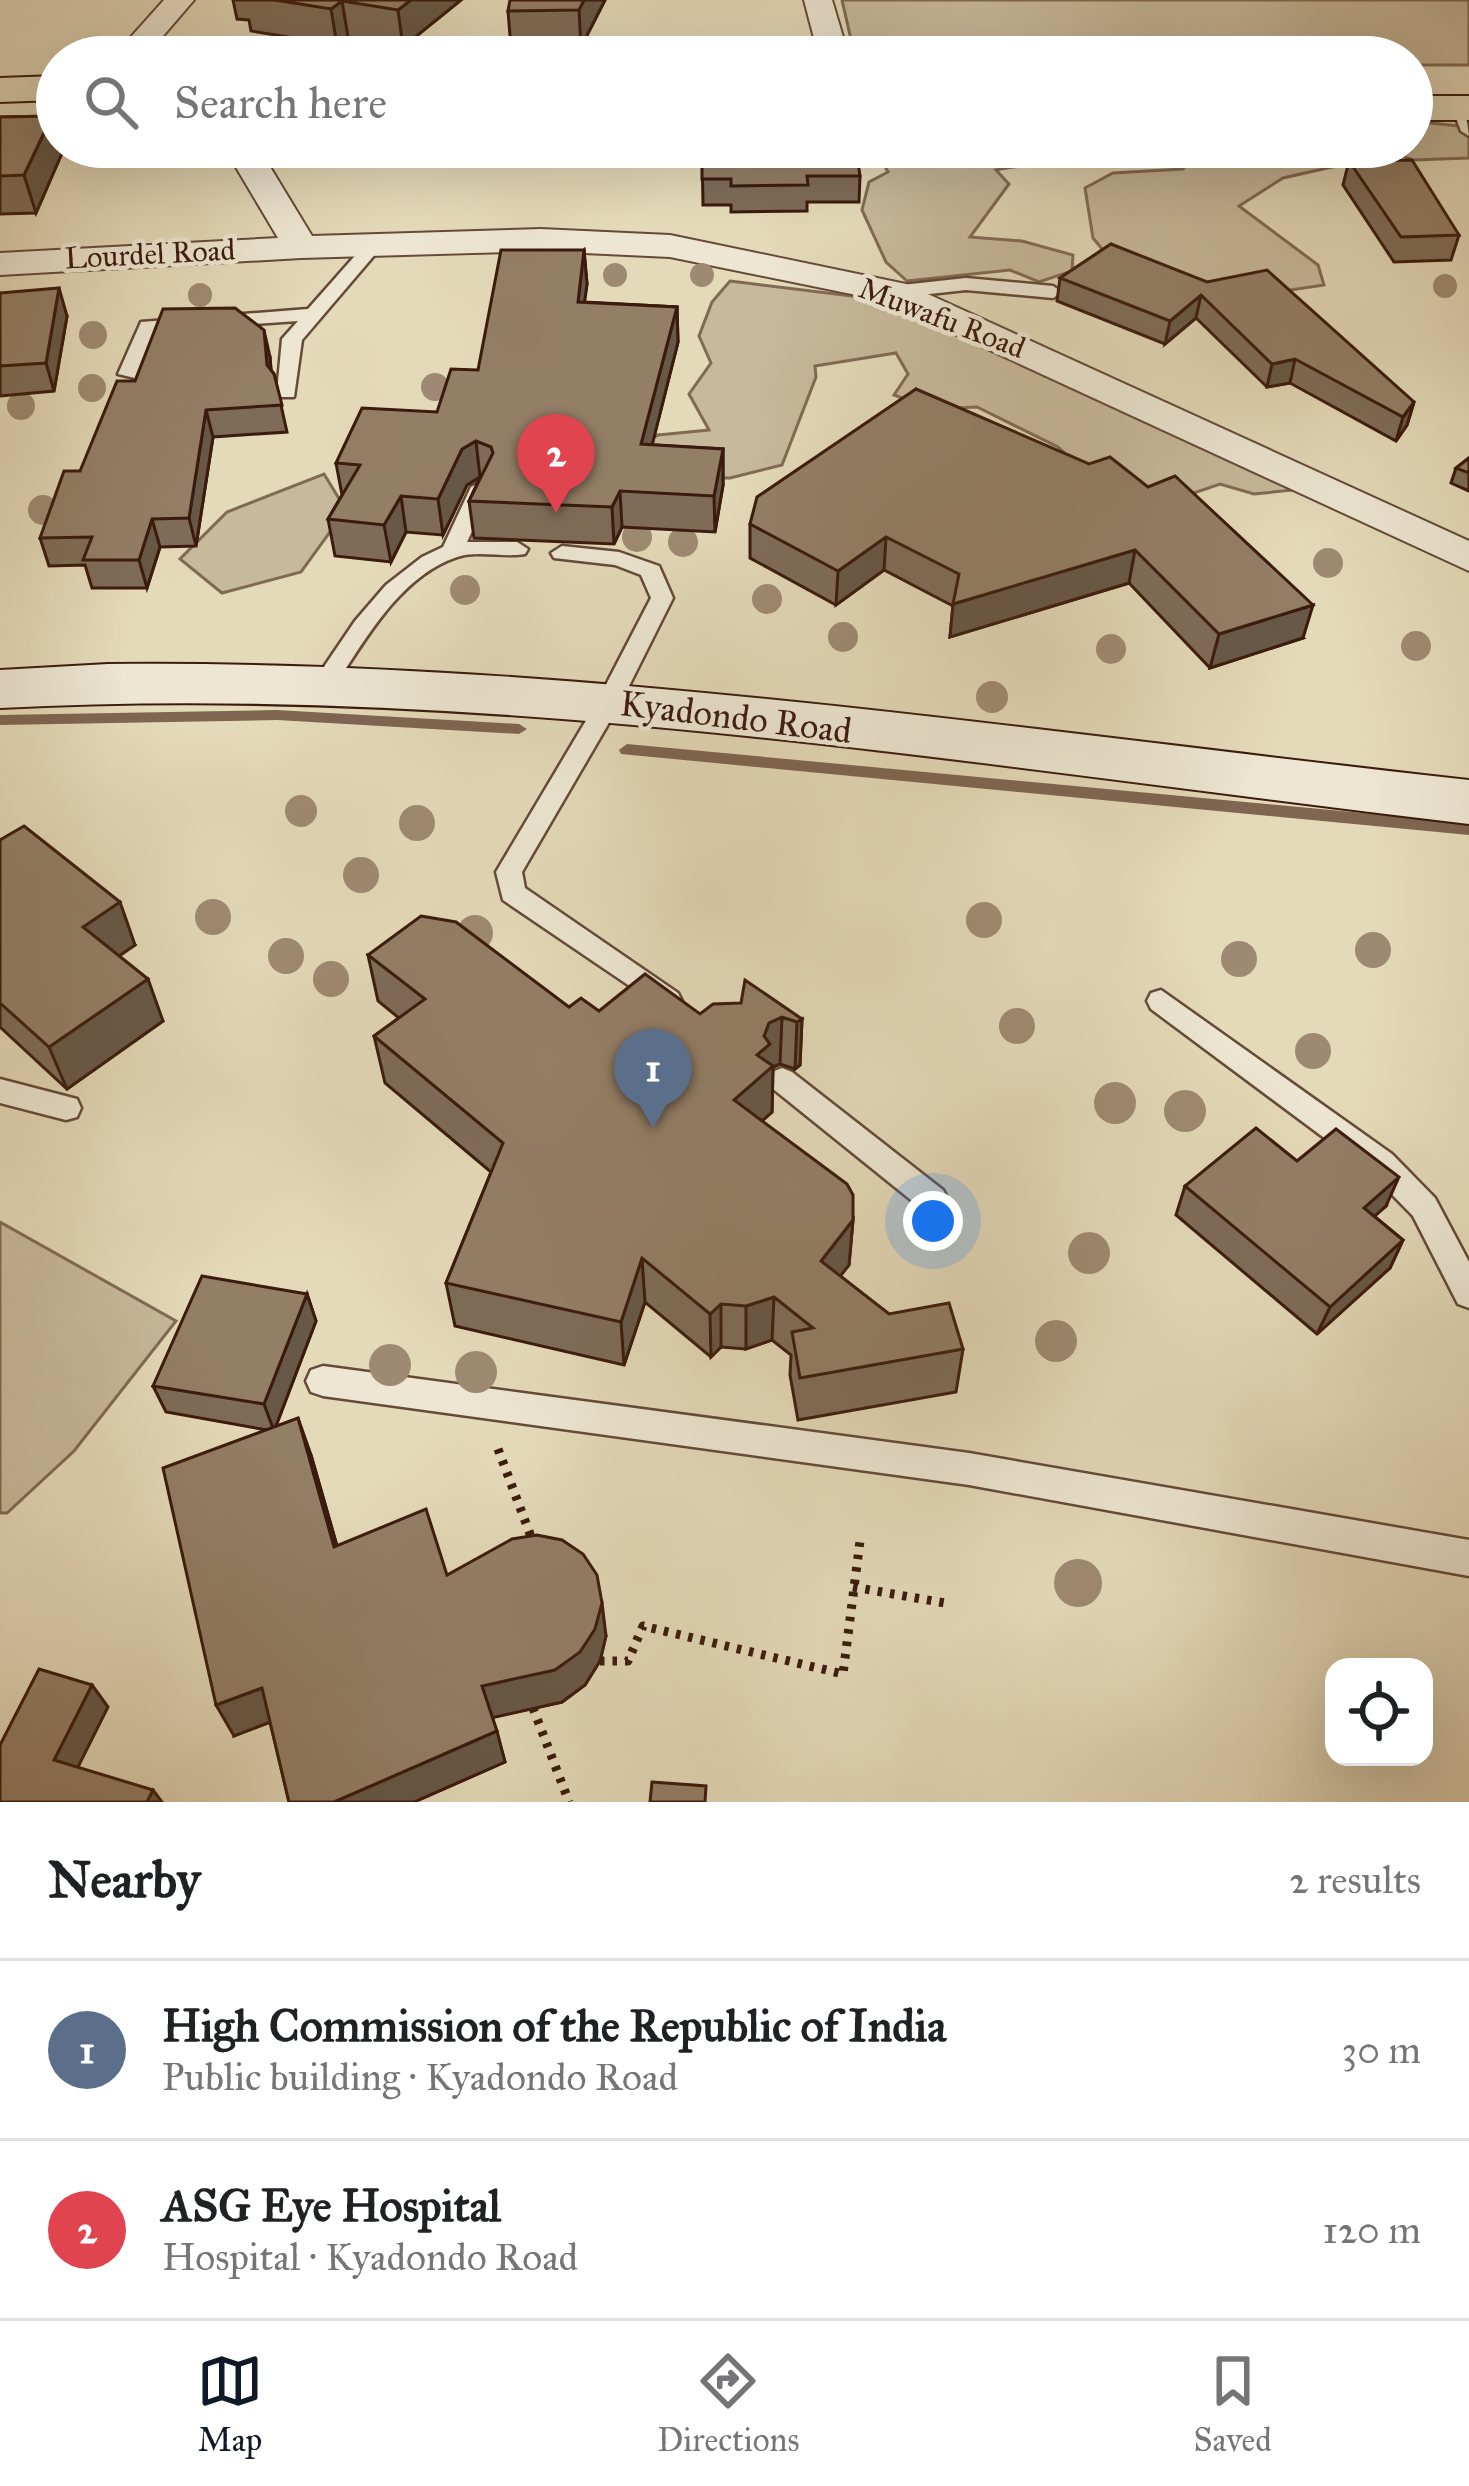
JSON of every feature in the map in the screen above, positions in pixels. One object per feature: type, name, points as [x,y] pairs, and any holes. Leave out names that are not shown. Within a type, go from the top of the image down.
[{"type":"main road","points":[[0,90],[36,89]]},
{"type":"main road","points":[[1433,90],[1466,106]]},
{"type":"main road","points":[[1433,107],[1466,106]]},
{"type":"main road","points":[[0,119],[36,118]]},
{"type":"main road","name":"Kyadondo Road","points":[[0,689],[88,683],[325,683],[609,702],[1469,802]]},
{"type":"street","points":[[145,36],[180,0]]},
{"type":"street","points":[[818,0],[829,36]]},
{"type":"street","points":[[254,168],[301,247]]},
{"type":"street","name":"Muwafu Road","points":[[301,247],[541,240],[670,246],[893,292],[1469,558]]},
{"type":"street","name":"Lourdel Road","points":[[0,264],[301,247]]},
{"type":"lane","points":[[287,393],[292,339],[374,245]]},
{"type":"lane","points":[[893,292],[966,284],[1053,292]]},
{"type":"lane","points":[[128,374],[148,326],[315,314]]},
{"type":"lane","points":[[452,551],[482,487]]},
{"type":"lane","points":[[325,683],[355,635],[407,579],[452,551],[517,549]]},
{"type":"lane","points":[[562,553],[619,559],[652,571],[662,598],[609,702],[509,872],[513,893],[688,1015]]},
{"type":"lane","points":[[1161,1001],[1381,1163],[1424,1207],[1469,1294]]},
{"type":"lane","points":[[782,1080],[932,1199]]},
{"type":"lane","points":[[0,1090],[66,1108]]},
{"type":"lane","points":[[322,1381],[969,1469],[1469,1558]]},
{"type":"path","points":[[480,1403],[536,1549]]},
{"type":"path","points":[[600,1661],[628,1661],[644,1626],[843,1674],[860,1540]]},
{"type":"path","points":[[854,1587],[945,1603]]},
{"type":"path","points":[[533,1708],[569,1802]]},
{"type":"shaded area","points":[[842,0],[1469,0],[1469,65],[1433,65],[1433,36],[850,36]]},
{"type":"shaded area","points":[[1433,123],[1469,127],[1469,158],[1433,159]]},
{"type":"shaded area","points":[[886,168],[1012,168],[996,170],[1009,184],[970,237],[1022,241],[1073,255],[1072,271],[1039,282],[1010,270],[907,281],[886,262],[862,210],[869,182],[888,172]]},
{"type":"shaded area","points":[[1328,168],[1283,178],[1239,206],[1318,265],[1324,285],[1264,294],[1218,291],[1107,255],[1093,238],[1085,188],[1113,173]]},
{"type":"shaded area","points":[[730,281],[884,300],[1267,471],[1293,490],[1254,494],[1220,484],[1141,511],[1102,487],[1058,447],[977,407],[931,409],[894,395],[908,374],[896,353],[815,366],[816,377],[782,465],[730,478],[602,477],[604,458],[658,435],[709,430],[689,394],[711,363],[699,336],[712,302]]},
{"type":"shaded area","points":[[324,474],[346,510],[301,572],[222,593],[180,559],[227,512]]},
{"type":"shaded area","points":[[0,1222],[176,1321],[74,1451],[7,1513],[0,1513]]},
{"type":"building","points":[[275,0],[411,0],[398,10],[342,1],[331,9]]},
{"type":"building","points":[[510,0],[584,0],[579,10],[508,11]]},
{"type":"building","points":[[36,116],[36,150],[24,175],[0,176],[0,117]]},
{"type":"building","points":[[702,168],[859,168],[860,176],[807,176],[808,185],[731,186],[731,179],[702,179]]},
{"type":"building","points":[[1354,168],[1417,168],[1459,235],[1401,237]]},
{"type":"building","points":[[1111,244],[1207,282],[1267,270],[1414,402],[1403,417],[1295,359],[1272,364],[1201,295],[1170,321],[1060,278]]},
{"type":"building","points":[[501,250],[584,250],[578,302],[677,307],[641,444],[723,449],[714,496],[620,491],[612,507],[469,501],[493,453],[491,447],[476,441],[462,449],[438,499],[401,496],[384,525],[328,519],[360,465],[336,463],[362,408],[437,412],[451,369],[478,370]]},
{"type":"building","points":[[59,288],[46,363],[0,366],[0,293]]},
{"type":"building","points":[[235,308],[264,330],[267,365],[282,405],[206,410],[189,518],[152,519],[139,560],[83,560],[92,537],[40,538],[64,471],[80,471],[117,381],[135,381],[163,309]]},
{"type":"building","points":[[916,389],[1089,464],[1110,457],[1148,487],[1175,476],[1313,605],[1219,634],[1135,550],[953,604],[959,574],[886,537],[838,571],[750,524],[757,497]]},
{"type":"building","points":[[1469,458],[1469,473],[1456,468]]},
{"type":"building","points":[[24,826],[120,902],[83,927],[148,979],[49,1047],[0,1003],[0,840]]},
{"type":"building","points":[[421,916],[456,922],[569,1007],[581,998],[599,1011],[645,974],[700,1014],[713,1004],[741,1003],[745,980],[802,1019],[782,1017],[769,1023],[764,1036],[770,1044],[757,1055],[773,1066],[734,1100],[847,1184],[853,1195],[853,1220],[821,1261],[889,1314],[949,1303],[963,1349],[800,1378],[792,1332],[813,1328],[774,1297],[746,1306],[721,1304],[710,1314],[642,1258],[621,1322],[446,1283],[503,1143],[374,1036],[425,999],[368,955]]},
{"type":"building","points":[[1256,1128],[1297,1161],[1336,1129],[1399,1177],[1364,1208],[1403,1240],[1330,1307],[1185,1186]]},
{"type":"building","points":[[202,1276],[307,1294],[264,1404],[153,1386]]},
{"type":"building","points":[[298,1418],[334,1547],[426,1509],[447,1575],[512,1539],[537,1535],[562,1540],[583,1554],[597,1575],[602,1603],[595,1629],[580,1652],[555,1670],[482,1686],[497,1731],[334,1802],[289,1802],[262,1688],[216,1705],[163,1468]]},
{"type":"building","points":[[39,1669],[92,1685],[54,1760],[153,1790],[147,1802],[0,1802],[0,1745]]},
{"type":"building","points":[[652,1782],[706,1786],[705,1802],[650,1802]]},
{"type":"waterway","points":[[0,720],[277,715],[519,729]]},
{"type":"waterway","points":[[627,750],[1469,829]]},
{"type":"place","name":"ASG Eye Hospital","points":[[556,513]]},
{"type":"place","name":"High Commission of the Republic of India","points":[[653,1128]]}]
